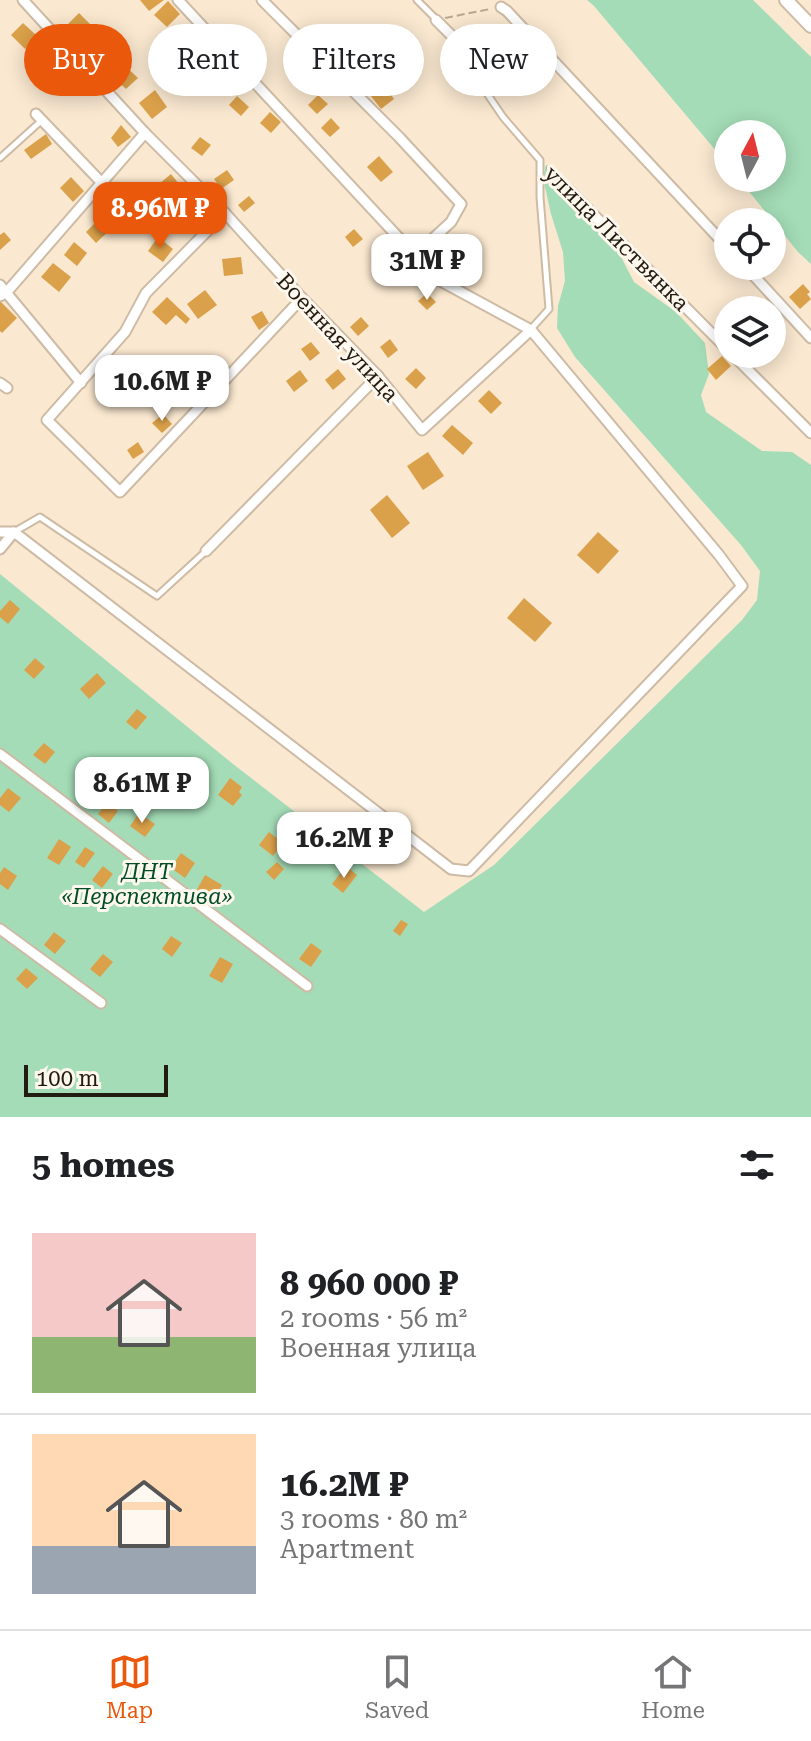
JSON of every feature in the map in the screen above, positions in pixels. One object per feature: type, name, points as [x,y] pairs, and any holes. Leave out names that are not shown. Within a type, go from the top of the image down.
[{"type":"street","name":"Военная улица","points":[[23,0],[145,133],[378,376],[422,430],[531,330]]},
{"type":"street","points":[[0,532],[14,532],[451,869],[469,871],[742,586],[531,330],[437,279],[178,0]]},
{"type":"street","points":[[262,0],[399,137],[461,204],[451,222],[415,255]]},
{"type":"street","points":[[786,0],[811,26]]},
{"type":"street","points":[[501,7],[714,233]]},
{"type":"street","points":[[436,20],[440,24]]},
{"type":"street","points":[[39,117],[102,183]]},
{"type":"street","points":[[81,383],[2,291],[145,133]]},
{"type":"street","name":"улица Листвянка","points":[[568,189],[714,336]]},
{"type":"street","points":[[225,213],[146,293],[125,332],[47,420],[120,492],[302,298]]},
{"type":"street","points":[[758,280],[811,338]]},
{"type":"street","points":[[746,368],[811,433]]},
{"type":"street","points":[[206,551],[378,376]]},
{"type":"street","points":[[0,549],[14,532]]},
{"type":"street","points":[[0,754],[307,986]]},
{"type":"street","points":[[0,929],[101,1003]]},
{"type":"lane","points":[[417,0],[436,20]]},
{"type":"lane","points":[[489,96],[540,160],[549,309],[531,330]]},
{"type":"lane","points":[[0,158],[39,117]]},
{"type":"lane","points":[[14,532],[40,517],[157,596],[206,551]]},
{"type":"path","points":[[436,20],[501,7]]},
{"type":"path","name":"улица Листвянка","points":[[540,160],[568,189]]},
{"type":"green space","points":[[587,0],[753,0],[811,57],[811,264],[786,237],[786,208],[762,208],[749,192],[786,192],[786,120],[714,120],[714,148]]},
{"type":"green space","name":"ДНТ «Перспектива»","points":[[546,165],[553,166],[620,255],[634,282],[676,312],[705,343],[709,374],[701,395],[706,412],[762,451],[792,452],[811,465],[811,1117],[0,1117],[0,574],[233,764],[424,912],[494,865],[742,620],[757,600],[760,571],[741,545],[575,357],[557,328],[558,306],[565,281],[563,252],[543,178]]},
{"type":"building","points":[[140,0],[164,0],[149,11]]},
{"type":"building","points":[[168,1],[180,14],[170,24],[164,24],[154,15]]},
{"type":"building","points":[[79,13],[90,24],[68,24]]},
{"type":"building","points":[[24,24],[24,48],[11,35]]},
{"type":"building","points":[[148,96],[159,96],[167,107],[152,119],[139,103]]},
{"type":"building","points":[[237,96],[249,107],[241,116],[229,105]]},
{"type":"building","points":[[317,96],[328,104],[317,114],[308,105]]},
{"type":"building","points":[[371,96],[392,96],[394,99],[381,109]]},
{"type":"building","points":[[270,112],[281,122],[271,133],[260,123]]},
{"type":"building","points":[[331,118],[340,128],[330,137],[321,128]]},
{"type":"building","points":[[121,125],[131,137],[118,147],[111,138]]},
{"type":"building","points":[[46,134],[52,144],[31,159],[24,150]]},
{"type":"building","points":[[200,137],[211,145],[202,156],[191,148]]},
{"type":"building","points":[[379,156],[393,172],[381,182],[367,167]]},
{"type":"building","points":[[227,170],[234,180],[221,189],[214,179]]},
{"type":"building","points":[[171,174],[179,184],[162,199],[153,189]]},
{"type":"building","points":[[71,177],[84,191],[73,202],[60,188]]},
{"type":"building","points":[[122,185],[134,195],[123,208],[111,198]]},
{"type":"building","points":[[249,196],[255,203],[244,212],[238,205]]},
{"type":"building","points":[[176,208],[187,220],[178,227],[167,216]]},
{"type":"building","points":[[101,217],[112,228],[96,243],[86,232]]},
{"type":"building","points":[[354,229],[363,239],[353,247],[345,237]]},
{"type":"building","points":[[4,232],[11,240],[0,250],[0,235]]},
{"type":"building","points":[[158,237],[173,249],[163,262],[148,251]]},
{"type":"building","points":[[74,242],[87,253],[77,266],[64,255]]},
{"type":"building","points":[[241,257],[243,274],[224,276],[222,259]]},
{"type":"building","points":[[53,263],[71,277],[59,292],[41,277]]},
{"type":"building","points":[[803,284],[810,292],[807,294],[811,299],[800,309],[789,297]]},
{"type":"building","points":[[205,290],[217,305],[198,319],[187,304]]},
{"type":"building","points":[[427,293],[436,302],[427,310],[418,301]]},
{"type":"building","points":[[167,297],[190,319],[186,324],[176,315],[166,325],[152,312]]},
{"type":"building","points":[[0,301],[17,318],[2,333],[0,331]]},
{"type":"building","points":[[262,311],[269,323],[259,330],[251,317]]},
{"type":"building","points":[[361,317],[369,326],[358,336],[350,327]]},
{"type":"building","points":[[390,339],[398,350],[388,358],[380,347]]},
{"type":"building","points":[[311,342],[320,353],[310,361],[301,349]]},
{"type":"building","points":[[714,363],[714,368],[729,368],[716,380],[707,369]]},
{"type":"building","points":[[416,368],[426,378],[416,389],[405,379]]},
{"type":"building","points":[[338,369],[346,379],[333,390],[325,380]]},
{"type":"building","points":[[300,370],[308,381],[294,392],[286,381]]},
{"type":"building","points":[[489,390],[502,403],[491,414],[478,401]]},
{"type":"building","points":[[163,414],[172,424],[162,433],[152,423]]},
{"type":"building","points":[[452,425],[473,443],[463,455],[442,436]]},
{"type":"building","points":[[138,442],[144,452],[133,459],[127,450]]},
{"type":"building","points":[[428,452],[444,476],[423,490],[407,466]]},
{"type":"building","points":[[387,495],[410,523],[392,538],[370,510]]},
{"type":"building","points":[[598,532],[619,551],[598,574],[577,555]]},
{"type":"building","points":[[524,598],[552,623],[535,642],[507,618]]},
{"type":"building","points":[[10,600],[20,609],[8,624],[0,617],[0,611]]},
{"type":"building","points":[[35,658],[45,667],[34,679],[24,670]]},
{"type":"building","points":[[97,673],[106,683],[89,699],[80,689]]},
{"type":"building","points":[[137,709],[147,717],[136,730],[126,722]]},
{"type":"building","points":[[44,743],[55,752],[45,764],[33,755]]},
{"type":"building","points":[[230,778],[242,787],[239,792],[242,795],[233,806],[218,795]]},
{"type":"building","points":[[86,783],[101,797],[91,808],[76,794]]},
{"type":"building","points":[[8,788],[21,798],[9,812],[0,805],[0,798]]},
{"type":"building","points":[[107,802],[118,811],[109,823],[98,814]]},
{"type":"building","points":[[139,813],[155,824],[145,837],[130,826]]},
{"type":"building","points":[[269,832],[283,843],[273,856],[259,845]]},
{"type":"building","points":[[59,839],[71,847],[59,865],[47,858]]},
{"type":"building","points":[[85,847],[95,853],[84,868],[75,862]]},
{"type":"building","points":[[181,853],[195,863],[185,878],[171,868]]},
{"type":"building","points":[[277,862],[284,869],[274,880],[266,872]]},
{"type":"building","points":[[103,866],[113,874],[102,888],[92,880]]},
{"type":"building","points":[[346,866],[357,875],[343,893],[332,884]]},
{"type":"building","points":[[4,867],[17,876],[8,890],[0,884],[0,873]]},
{"type":"building","points":[[205,875],[222,885],[212,903],[195,893]]},
{"type":"building","points":[[401,920],[408,924],[400,936],[393,931]]},
{"type":"building","points":[[54,932],[66,941],[55,954],[44,945]]},
{"type":"building","points":[[171,936],[182,943],[172,957],[162,949]]},
{"type":"building","points":[[311,943],[322,951],[311,967],[299,959]]},
{"type":"building","points":[[103,954],[113,962],[100,977],[90,969]]},
{"type":"building","points":[[220,957],[233,964],[222,983],[209,976]]},
{"type":"building","points":[[26,968],[38,978],[27,989],[16,979]]}]
